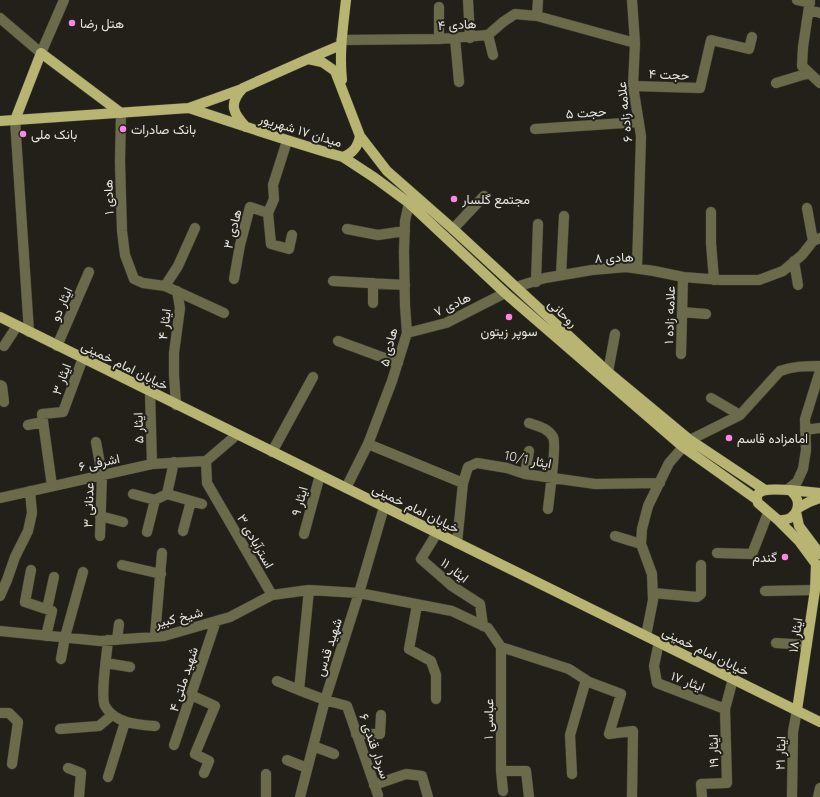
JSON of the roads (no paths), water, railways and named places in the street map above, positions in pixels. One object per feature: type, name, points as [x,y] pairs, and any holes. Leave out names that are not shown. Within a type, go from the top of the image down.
[{"type":"main road","points":[[344,93],[340,62],[346,0]]},
{"type":"main road","points":[[0,121],[190,108],[243,88],[308,60],[341,42]]},
{"type":"main road","points":[[15,120],[41,53],[121,113]]},
{"type":"main road","name":"میدان ۱۷ شهریور","points":[[243,88],[236,96],[234,101],[234,113],[246,127],[287,141],[343,157],[350,155],[359,143],[360,136],[335,71],[322,62],[308,60]]},
{"type":"main road","points":[[190,108],[246,127]]},
{"type":"main road","name":"روحانی","points":[[360,136],[387,171],[453,229],[686,444],[765,490]]},
{"type":"main road","name":"روحانی","points":[[343,157],[409,203],[505,293],[686,444],[756,499]]},
{"type":"main road","points":[[471,261],[479,253]]},
{"type":"main road","name":"خیابان امام خمینی","points":[[0,317],[820,722]]},
{"type":"main road","points":[[820,493],[788,490],[765,490],[761,491],[756,499],[760,507],[778,520],[782,520],[790,518],[797,510],[809,502],[820,498]]},
{"type":"main road","points":[[788,490],[796,496],[799,526],[820,554]]},
{"type":"main road","name":"ایثار ۱۸","points":[[778,520],[799,541],[816,564],[817,587],[806,645],[797,710]]},
{"type":"street","points":[[0,18],[41,53],[64,0]]},
{"type":"street","points":[[468,0],[470,38]]},
{"type":"street","points":[[537,16],[538,0]]},
{"type":"street","name":"علامه زاده ۶","points":[[632,0],[635,43],[633,86],[641,136],[637,268]]},
{"type":"street","points":[[797,0],[809,4],[820,14]]},
{"type":"street","points":[[809,4],[802,66],[820,83]]},
{"type":"street","points":[[439,7],[440,39]]},
{"type":"street","name":"هادی ۴","points":[[341,42],[470,38],[488,35],[515,14],[537,16],[635,43]]},
{"type":"street","points":[[488,35],[493,54]]},
{"type":"street","points":[[455,38],[460,82]]},
{"type":"street","name":"حجت ۴","points":[[633,86],[700,88],[711,40],[749,49],[752,38]]},
{"type":"street","points":[[776,83],[809,73]]},
{"type":"street","name":"هادی ۱","points":[[121,113],[120,162],[122,231],[125,255],[134,279]]},
{"type":"street","points":[[15,120],[29,332]]},
{"type":"street","name":"حجت ۵","points":[[535,129],[639,122]]},
{"type":"street","points":[[287,141],[273,185],[274,199],[268,213],[271,244],[289,249],[292,235]]},
{"type":"street","points":[[453,229],[484,196]]},
{"type":"street","name":"هادی ۵","points":[[346,488],[368,444],[398,363],[407,333],[405,221],[409,203]]},
{"type":"street","name":"هادی ۳","points":[[234,279],[240,245],[250,207],[268,213]]},
{"type":"street","points":[[807,208],[817,240]]},
{"type":"street","points":[[711,212],[711,243],[714,280]]},
{"type":"street","points":[[561,275],[564,216]]},
{"type":"street","points":[[536,282],[538,224]]},
{"type":"street","points":[[164,286],[178,266],[195,228]]},
{"type":"street","points":[[347,229],[378,235],[405,231]]},
{"type":"street","name":"هادی ۸","points":[[516,287],[545,278],[561,275],[626,267],[683,277],[714,280],[759,280],[783,271],[817,240]]},
{"type":"street","points":[[794,262],[798,285]]},
{"type":"street","name":"ایثار دو","points":[[57,346],[89,272]]},
{"type":"street","name":"علامه زاده ۱","points":[[681,354],[683,277]]},
{"type":"street","name":"ایثار ۴","points":[[134,279],[144,283],[164,286],[177,291],[180,308],[174,353],[176,404]]},
{"type":"street","points":[[333,281],[405,285]]},
{"type":"street","points":[[373,283],[373,303]]},
{"type":"street","points":[[177,291],[224,312]]},
{"type":"street","name":"هادی ۷","points":[[407,333],[446,323],[505,293]]},
{"type":"street","points":[[682,312],[706,314]]},
{"type":"street","points":[[4,346],[16,326]]},
{"type":"street","points":[[608,372],[615,334]]},
{"type":"street","points":[[338,341],[398,363]]},
{"type":"street","name":"ایثار ۳","points":[[42,418],[63,412],[83,358]]},
{"type":"street","points":[[646,636],[653,593],[652,574],[641,544],[642,528],[648,506],[669,463],[686,444],[740,415],[780,371],[786,368],[820,366]]},
{"type":"street","points":[[788,490],[797,482],[803,469],[806,450],[805,419],[820,371]]},
{"type":"street","points":[[272,452],[313,377]]},
{"type":"street","points":[[0,385],[2,386],[4,402]]},
{"type":"street","name":"ایثار ۵","points":[[150,391],[152,464]]},
{"type":"street","points":[[711,398],[740,415]]},
{"type":"street","points":[[28,425],[42,418],[52,486]]},
{"type":"street","points":[[529,423],[545,429],[553,438],[554,451],[548,509]]},
{"type":"street","points":[[805,430],[820,428]]},
{"type":"street","points":[[206,462],[236,434]]},
{"type":"street","name":"عدنانی ۳","points":[[96,442],[102,475],[100,536]]},
{"type":"street","points":[[368,444],[463,483]]},
{"type":"street","points":[[524,474],[528,451]]},
{"type":"street","points":[[167,494],[174,462]]},
{"type":"street","name":"اشرفی ۶","points":[[0,498],[152,464],[206,462]]},
{"type":"street","name":"استرآبادی ٣","points":[[206,462],[207,482],[272,595]]},
{"type":"street","name":"ایثار 10/1","points":[[457,542],[463,483],[468,467],[477,463],[507,468],[524,474],[596,484],[660,483]]},
{"type":"street","name":"ایثار ۹","points":[[304,534],[320,475]]},
{"type":"street","points":[[0,596],[15,557],[28,531],[32,512],[30,491]]},
{"type":"street","points":[[133,494],[155,500],[167,494],[202,504]]},
{"type":"street","points":[[147,532],[155,500]]},
{"type":"street","points":[[183,531],[191,501]]},
{"type":"street","name":"شهید قدس","points":[[300,797],[325,700],[359,593],[384,507]]},
{"type":"street","points":[[717,553],[752,554],[768,513]]},
{"type":"street","points":[[100,516],[123,522]]},
{"type":"street","name":"ایثار ۱۱","points":[[437,533],[421,559],[452,586],[480,604],[483,626]]},
{"type":"street","points":[[615,536],[641,544]]},
{"type":"street","points":[[155,636],[162,554]]},
{"type":"street","points":[[122,565],[161,574]]},
{"type":"street","points":[[653,593],[697,597],[701,594],[701,565]]},
{"type":"street","points":[[31,570],[25,602],[52,611],[46,636]]},
{"type":"street","points":[[61,659],[65,637],[83,572]]},
{"type":"street","points":[[47,609],[54,577]]},
{"type":"street","points":[[765,591],[817,587]]},
{"type":"street","points":[[299,690],[309,590]]},
{"type":"street","name":"شیخ کبیر","points":[[0,631],[100,641],[164,636],[230,617],[272,595],[309,590],[359,593],[452,612],[483,626]]},
{"type":"street","points":[[417,605],[409,648],[431,661],[436,676],[436,699]]},
{"type":"street","name":"شهید ملتی ۴","points":[[174,746],[216,621]]},
{"type":"street","points":[[119,624],[106,663],[103,688],[104,705],[112,715],[125,722],[141,726],[155,726]]},
{"type":"street","points":[[483,626],[488,628],[501,647],[569,669],[586,680],[621,694],[609,734],[633,731],[632,797]]},
{"type":"street","name":"ایثار ۱۷","points":[[659,642],[654,666],[657,683],[725,709]]},
{"type":"street","points":[[776,643],[806,645]]},
{"type":"street","name":"عباسی ۱","points":[[501,647],[501,771],[503,791]]},
{"type":"street","points":[[106,663],[130,668]]},
{"type":"street","name":"ایثار ١٩","points":[[702,797],[701,784],[727,783],[725,709],[733,679]]},
{"type":"street","points":[[572,774],[570,735],[586,680]]},
{"type":"street","points":[[277,681],[325,700]]},
{"type":"street","points":[[191,695],[215,706],[195,754],[209,761],[204,773]]},
{"type":"street","name":"سردار قندی ۶","points":[[325,700],[348,706],[356,734],[378,795]]},
{"type":"street","name":"ایثار ۲۱","points":[[792,797],[793,732],[797,710]]},
{"type":"street","points":[[0,713],[9,713],[18,722],[12,764]]},
{"type":"street","points":[[60,729],[99,726],[112,715]]},
{"type":"street","points":[[356,734],[380,734],[381,715]]},
{"type":"street","points":[[108,777],[125,722]]},
{"type":"street","points":[[313,746],[334,754]]},
{"type":"street","points":[[287,760],[307,768]]},
{"type":"street","points":[[68,768],[81,773],[79,797]]},
{"type":"street","points":[[501,771],[526,772],[529,797]]},
{"type":"street","points":[[266,774],[266,797]]},
{"type":"street","points":[[374,784],[406,774],[422,776],[428,797]]},
{"type":"street","points":[[818,797],[820,788]]},
{"type":"place","name":"هتل رضا","points":[[72,23]]},
{"type":"place","name":"بانک صادرات","points":[[123,129]]},
{"type":"place","name":"بانک ملی","points":[[23,134]]},
{"type":"place","name":"مجتمع گلسار","points":[[454,199]]},
{"type":"place","name":"سوپر زیتون","points":[[509,317]]},
{"type":"place","name":"امامزاده قاسم","points":[[729,438]]},
{"type":"place","name":"گندم","points":[[785,557]]}]
